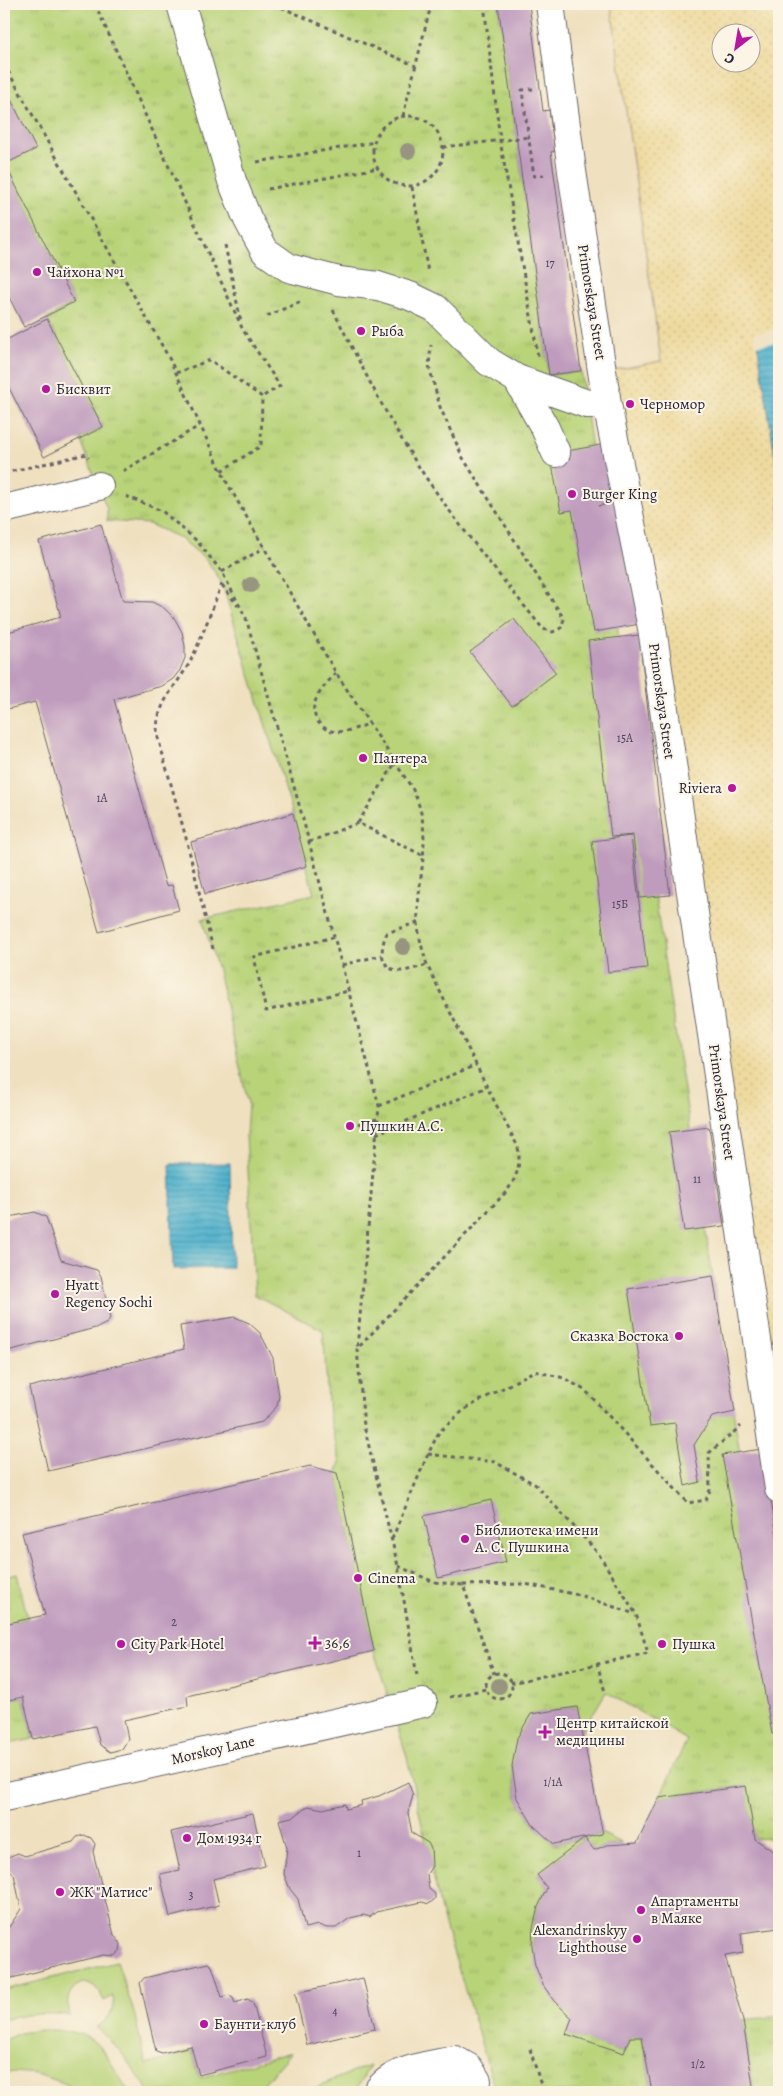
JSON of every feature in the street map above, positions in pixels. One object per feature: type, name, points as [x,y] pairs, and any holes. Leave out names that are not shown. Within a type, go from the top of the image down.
[{"type":"street","points":[[181,4],[228,167],[248,220],[265,251],[288,268],[318,283],[338,281],[378,286],[410,296],[435,308],[489,362],[517,379],[587,404],[608,404]]},
{"type":"street","name":"Primorskaya Street","points":[[550,4],[568,143],[608,404],[652,628],[779,1489]]},
{"type":"street","points":[[517,379],[545,428],[556,453]]},
{"type":"street","points":[[4,509],[99,486]]},
{"type":"street","name":"Morskoy Lane","points":[[4,1797],[423,1703]]},
{"type":"street","points":[[377,2092],[382,2084],[403,2072],[455,2060],[469,2068],[478,2081],[473,2092]]},
{"type":"street","points":[[403,2072],[436,2081],[454,2092]]},
{"type":"path","points":[[95,4],[242,330],[280,386],[262,397]]},
{"type":"path","points":[[274,4],[416,66]]},
{"type":"path","points":[[403,116],[429,13],[435,4]]},
{"type":"path","points":[[484,4],[500,140],[544,390]]},
{"type":"path","points":[[4,64],[176,373],[221,471],[264,548],[336,673],[412,788],[420,805],[424,820],[424,856],[418,922],[421,946],[427,965],[518,1147],[520,1165],[513,1182],[357,1349]]},
{"type":"path","points":[[403,116],[418,118],[430,123],[440,135],[443,147],[442,161],[436,173],[425,182],[412,187],[399,185],[386,179],[372,156],[374,142],[380,129],[390,120],[403,116]]},
{"type":"path","points":[[443,147],[530,137]]},
{"type":"path","points":[[228,167],[374,142]]},
{"type":"path","points":[[238,194],[378,168]]},
{"type":"path","points":[[267,316],[318,283],[377,395],[431,484],[498,574],[543,629],[553,632],[561,628],[564,619],[463,458],[440,407],[429,366],[435,308],[412,187]]},
{"type":"path","points":[[224,245],[242,330]]},
{"type":"path","points":[[176,373],[210,360],[262,397]]},
{"type":"path","points":[[221,471],[260,446],[262,397]]},
{"type":"path","points":[[99,486],[199,426]]},
{"type":"path","points":[[4,473],[87,454]]},
{"type":"path","points":[[162,511],[197,541],[222,572],[246,618],[309,842],[379,1106],[357,1349],[364,1426],[398,1566],[417,1672]]},
{"type":"path","points":[[222,572],[264,548]]},
{"type":"path","points":[[213,949],[186,838],[157,734],[157,720],[163,704],[192,658],[222,584],[246,618]]},
{"type":"path","points":[[336,673],[320,692],[314,705],[314,714],[318,722],[324,728],[336,732],[344,732],[369,724]]},
{"type":"path","points":[[309,842],[358,823],[395,763]]},
{"type":"path","points":[[358,823],[424,856]]},
{"type":"path","points":[[418,922],[387,934],[381,948],[382,955],[387,964],[393,969],[401,971],[427,965]]},
{"type":"path","points":[[334,937],[254,957],[266,1011],[348,990]]},
{"type":"path","points":[[342,965],[382,955]]},
{"type":"path","points":[[379,1106],[476,1065]]},
{"type":"path","points":[[376,1134],[487,1087]]},
{"type":"path","points":[[350,1126],[377,1119]]},
{"type":"path","points":[[392,1540],[439,1432],[466,1410],[534,1371],[564,1378],[586,1391],[688,1504],[706,1500],[710,1490],[710,1453],[739,1426]]},
{"type":"path","points":[[428,1454],[495,1462],[536,1485],[598,1553],[636,1614],[648,1653],[511,1683]]},
{"type":"path","points":[[398,1566],[434,1582],[463,1585],[524,1584],[578,1595],[636,1614]]},
{"type":"path","points":[[463,1585],[494,1674]]},
{"type":"path","points":[[597,1663],[605,1692]]},
{"type":"path","points":[[494,1674],[506,1675],[511,1683],[510,1694],[501,1699],[492,1698],[486,1689],[486,1682],[494,1674]]},
{"type":"path","points":[[423,1703],[486,1689]]},
{"type":"path","points":[[530,2050],[543,2092]]},
{"type":"green space","points":[[4,4],[498,4],[549,375],[581,371],[666,972],[779,1709],[779,1837],[755,1839],[745,1786],[659,1798],[687,1740],[606,1692],[582,1732],[576,1707],[531,1714],[512,1766],[517,1798],[533,1825],[554,1844],[603,1834],[622,1843],[607,1845],[594,1850],[584,1838],[537,1875],[547,1888],[539,1904],[534,1922],[535,1958],[540,1975],[548,1991],[559,2006],[572,2018],[567,2034],[624,2053],[630,2037],[642,2037],[652,2092],[496,2092],[442,1915],[407,1757],[374,1651],[337,1473],[340,1462],[329,1415],[323,1330],[255,1295],[246,1135],[248,1103],[218,970],[202,919],[314,894],[292,811],[222,584],[207,560],[180,538],[149,524],[107,521],[107,509],[80,439],[103,427],[47,319],[74,302],[5,164],[35,149],[4,86]]},
{"type":"green space","points":[[17,1574],[28,1619],[4,1624],[4,1577]]},
{"type":"green space","points":[[23,1697],[33,1739],[4,1745],[4,1701]]},
{"type":"green space","points":[[117,1962],[134,2012],[146,2065],[192,2051],[199,2078],[291,2052],[256,2092],[150,2092],[120,2051],[96,2027],[110,2014],[113,2006],[113,1996],[104,2001],[97,1989],[92,1985],[87,1983],[79,1984],[72,1990],[68,2001],[70,2015],[37,2014],[4,2020],[4,1990]]},
{"type":"green space","points":[[779,2016],[779,2092],[754,2092],[743,2020]]},
{"type":"green space","points":[[41,2030],[76,2033],[87,2037],[104,2052],[129,2092],[79,2092],[64,2083],[37,2074],[14,2072],[4,2074],[4,2040],[20,2033]]},
{"type":"green space","points":[[370,2065],[355,2092],[311,2092],[323,2084]]},
{"type":"sand","name":"Riviera","points":[[611,4],[779,4],[779,332],[756,335],[779,481],[779,1415],[609,371],[661,361]]},
{"type":"water","points":[[779,332],[779,481],[756,335]]},
{"type":"water","points":[[230,1163],[232,1268],[173,1269],[170,1164]]},
{"type":"pier","points":[[779,329],[779,342],[755,346],[754,333]]},
{"type":"building","points":[[498,4],[529,4],[543,111],[549,110],[555,151],[551,152],[581,371],[549,375]]},
{"type":"building","points":[[4,86],[36,149],[5,164],[74,302],[24,327],[4,287]]},
{"type":"building","name":"Бисквит","points":[[47,319],[103,427],[44,457],[4,378],[4,341]]},
{"type":"building","points":[[606,444],[616,502],[598,506],[617,502],[640,624],[594,632],[572,510],[561,512],[550,454]]},
{"type":"building","points":[[101,524],[123,601],[152,602],[164,608],[175,619],[182,632],[185,658],[180,670],[173,679],[162,686],[114,699],[166,886],[172,885],[179,910],[99,932],[35,702],[4,710],[4,643],[10,641],[8,632],[61,617],[39,541]]},
{"type":"building","points":[[514,619],[556,673],[512,706],[470,652]]},
{"type":"building","points":[[639,635],[670,895],[640,898],[633,835],[611,837],[588,641]]},
{"type":"building","points":[[293,813],[307,866],[205,894],[191,842]]},
{"type":"building","points":[[631,836],[647,968],[608,972],[592,841]]},
{"type":"building","points":[[709,1127],[724,1226],[684,1231],[669,1132]]},
{"type":"building","name":"Hyatt Regency Sochi","points":[[35,1212],[46,1217],[61,1260],[97,1270],[101,1276],[110,1318],[107,1323],[99,1327],[4,1352],[4,1218]]},
{"type":"building","name":"Сказка Востока","points":[[713,1276],[735,1412],[712,1417],[694,1445],[700,1482],[685,1486],[675,1423],[650,1426],[628,1289]]},
{"type":"building","points":[[235,1317],[249,1323],[260,1333],[273,1358],[279,1396],[277,1406],[262,1422],[48,1471],[29,1387],[184,1349],[180,1326]]},
{"type":"building","points":[[762,1449],[779,1547],[779,1733],[772,1734],[722,1455]]},
{"type":"building","points":[[310,1466],[337,1473],[374,1651],[187,1696],[188,1706],[124,1720],[128,1739],[122,1749],[110,1752],[100,1745],[95,1726],[33,1739],[23,1697],[4,1701],[4,1624],[45,1615],[22,1533]]},
{"type":"building","name":"Библиотека имени А. С. Пушкина","points":[[491,1500],[506,1562],[438,1578],[424,1516]]},
{"type":"building","points":[[577,1707],[603,1834],[554,1844],[533,1825],[517,1798],[512,1766],[517,1738],[531,1714]]},
{"type":"building","points":[[408,1782],[413,1795],[408,1813],[412,1833],[428,1843],[431,1848],[432,1866],[427,1874],[429,1889],[435,1894],[435,1899],[429,1904],[422,1902],[376,1912],[370,1917],[363,1915],[350,1918],[336,1928],[318,1925],[305,1928],[298,1899],[290,1889],[284,1874],[287,1848],[279,1820],[295,1816],[308,1806],[323,1809],[345,1804],[346,1809],[362,1805],[361,1801],[379,1796]]},
{"type":"building","name":"Alexandrinskyy Lighthouse","points":[[746,1786],[755,1839],[779,1855],[779,1928],[741,1933],[743,1953],[725,1956],[743,2021],[754,2092],[652,2092],[642,2037],[630,2037],[624,2053],[566,2034],[572,2018],[554,2001],[543,1985],[535,1965],[532,1946],[533,1928],[538,1907],[547,1888],[537,1875],[585,1838],[594,1850],[607,1845],[637,1843],[659,1798]]},
{"type":"building","points":[[253,1813],[265,1866],[213,1879],[219,1905],[170,1917],[160,1874],[180,1870],[171,1832]]},
{"type":"building","name":"ЖК \"Матисс\"","points":[[84,1835],[91,1838],[95,1844],[93,1852],[114,1935],[121,1944],[120,1951],[114,1956],[103,1955],[4,1980],[4,1929],[9,1927],[21,1909],[14,1874],[6,1867],[8,1857],[18,1853],[25,1856],[73,1842],[77,1837]]},
{"type":"building","name":"Баунти-клуб","points":[[208,1963],[212,1966],[222,1997],[229,1995],[235,2003],[248,1999],[253,2003],[267,2057],[199,2075],[191,2046],[162,2053],[156,2051],[140,1983],[144,1978]]},
{"type":"building","points":[[363,1978],[375,2029],[307,2045],[295,1993]]},
{"type":"place","name":"Чайхона №1","points":[[37,272]]},
{"type":"place","name":"Рыба","points":[[361,331]]},
{"type":"place","name":"Бисквит","points":[[46,389]]},
{"type":"place","name":"Черномор","points":[[630,404]]},
{"type":"place","name":"Burger King","points":[[572,494]]},
{"type":"place","name":"Пантера","points":[[363,758]]},
{"type":"place","name":"Riviera","points":[[732,788]]},
{"type":"place","name":"Пушкин А.С.","points":[[350,1126]]},
{"type":"place","name":"Hyatt Regency Sochi","points":[[55,1294]]},
{"type":"place","name":"Сказка Востока","points":[[679,1336]]},
{"type":"place","name":"Библиотека имени А. С. Пушкина","points":[[465,1539]]},
{"type":"place","name":"Cinema","points":[[358,1578]]},
{"type":"place","name":"36,6","points":[[315,1643]]},
{"type":"place","name":"City Park Hotel","points":[[121,1644]]},
{"type":"place","name":"Пушка","points":[[662,1644]]},
{"type":"place","name":"Центр китайской медицины","points":[[545,1732]]},
{"type":"place","name":"Дом 1934 г","points":[[187,1838]]},
{"type":"place","name":"ЖК \"Матисс\"","points":[[60,1892]]},
{"type":"place","name":"Апартаменты в Маяке","points":[[641,1910]]},
{"type":"place","name":"Alexandrinskyy Lighthouse","points":[[637,1939]]},
{"type":"place","name":"Баунти-клуб","points":[[204,2024]]}]
